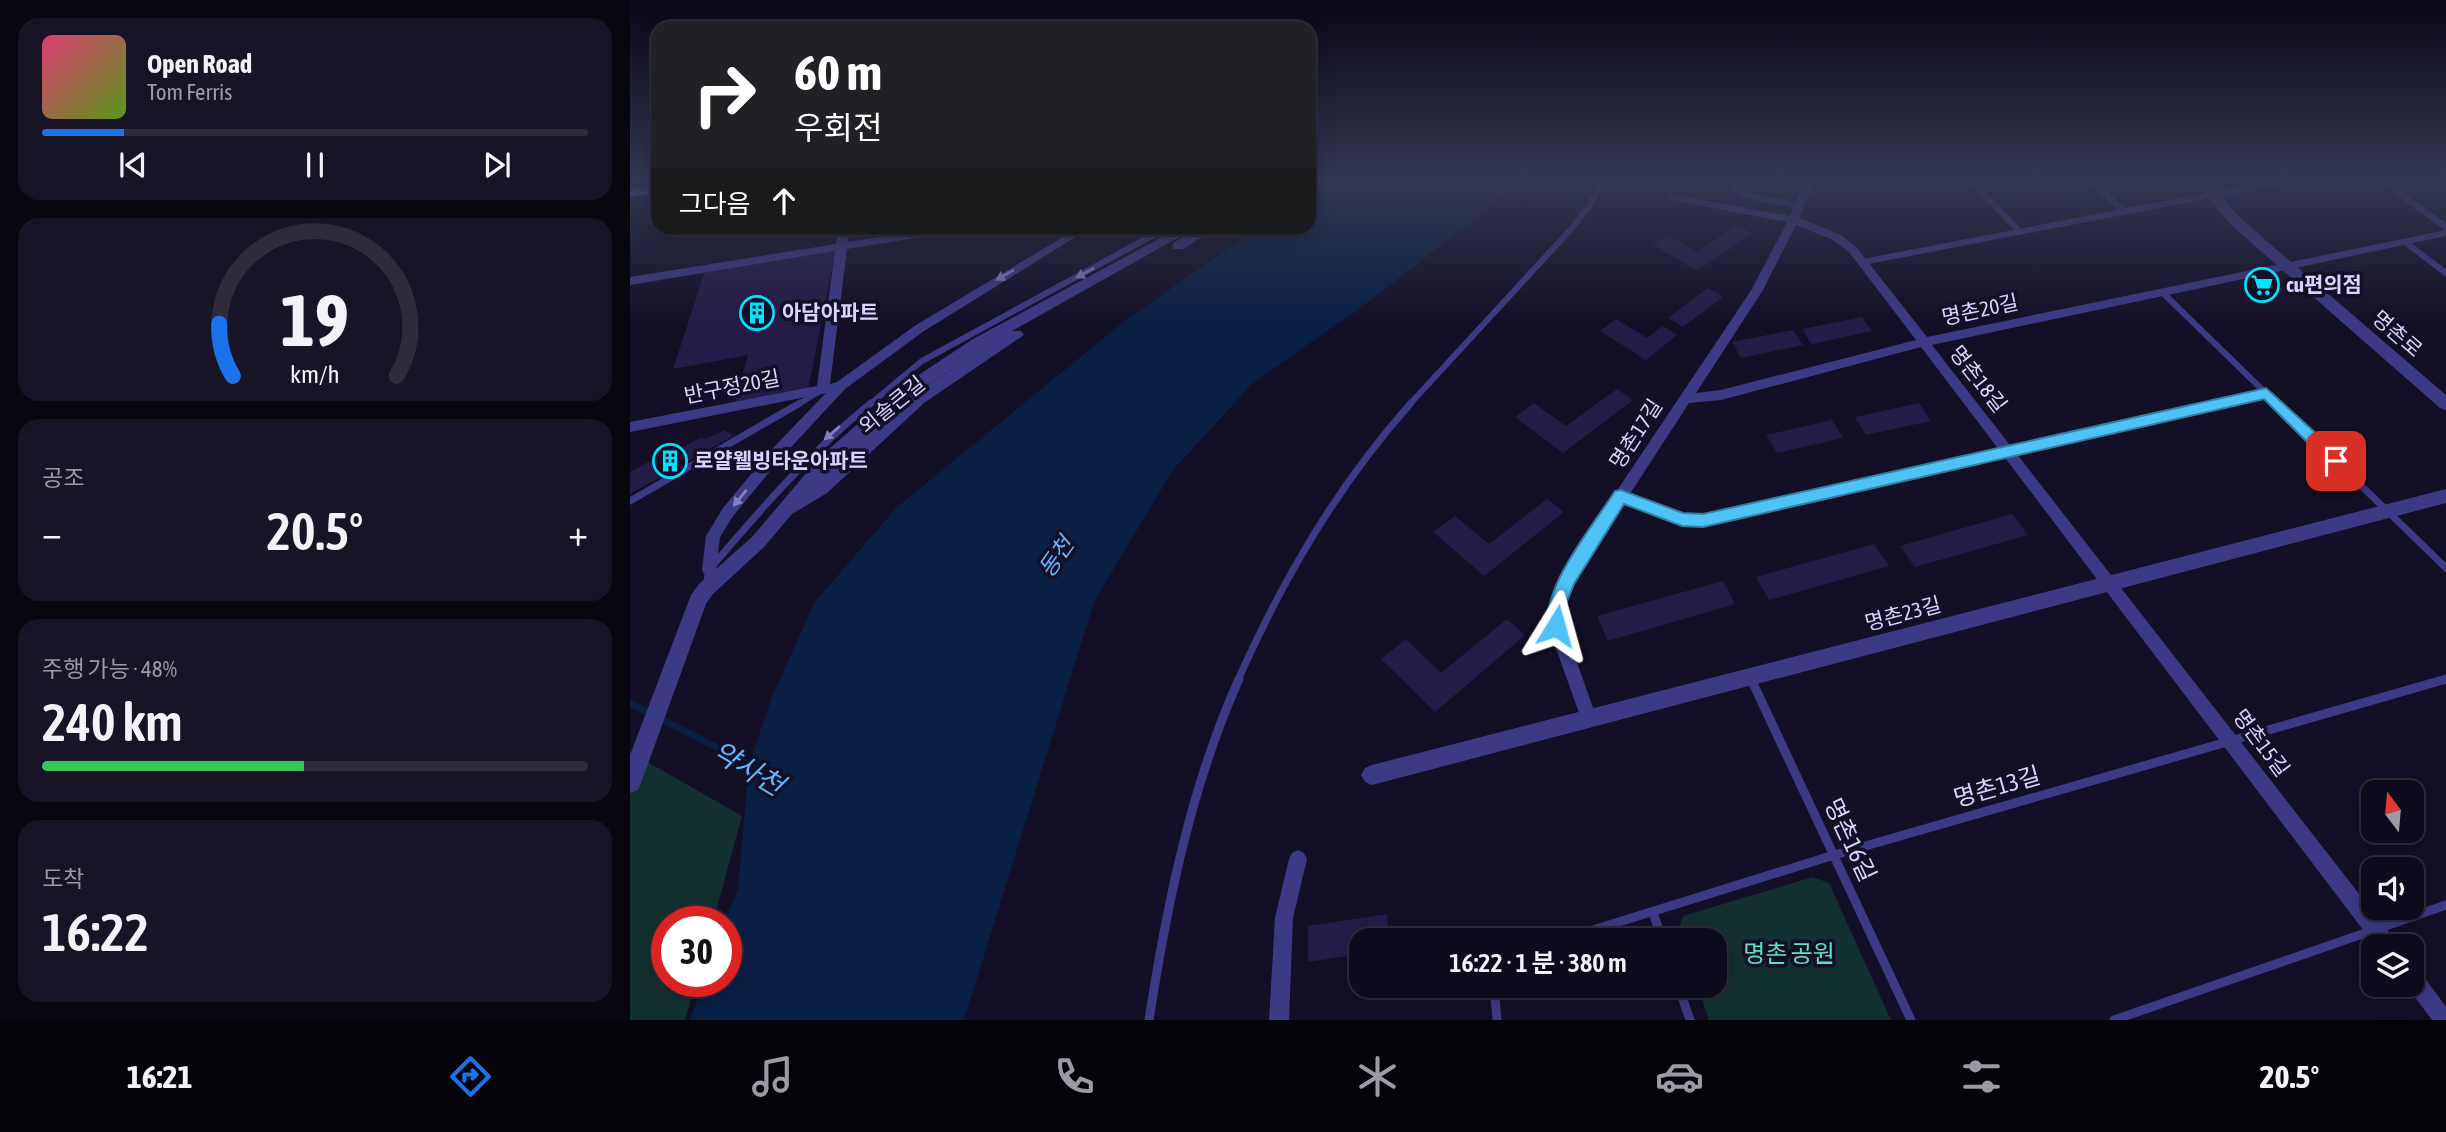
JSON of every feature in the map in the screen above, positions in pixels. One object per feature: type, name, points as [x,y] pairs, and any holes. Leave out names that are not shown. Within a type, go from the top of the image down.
[{"type":"street","name":"명촌17길","points":[[1589,719],[1556,626],[1555,612],[1566,582],[1757,290],[1789,229]]},
{"type":"street","name":"명촌18길","points":[[1819,229],[1843,240],[1863,262],[2111,583]]},
{"type":"street","name":"명촌로","points":[[2246,229],[2446,404]]},
{"type":"street","name":"명촌20길","points":[[1684,399],[1721,395],[1925,342],[2446,233]]},
{"type":"street","points":[[823,389],[843,235]]},
{"type":"street","points":[[630,281],[915,235]]},
{"type":"street","name":"반구정20길","points":[[704,587],[713,536],[728,512],[776,454],[841,386],[920,328],[1073,235]]},
{"type":"street","name":"외솔큰길","points":[[630,783],[704,587],[786,511],[802,486],[825,462],[905,393],[943,365],[1175,235]]},
{"type":"street","points":[[786,511],[821,488],[918,399],[968,363],[1197,235]]},
{"type":"street","name":"반구정20길","points":[[630,426],[841,386]]},
{"type":"street","name":"명촌23길","points":[[1372,775],[2446,496]]},
{"type":"street","name":"명촌15길","points":[[2111,583],[2379,934]]},
{"type":"street","points":[[1279,1020],[1284,918],[1298,859]]},
{"type":"street","points":[[2424,993],[2444,1020]]},
{"type":"lane","points":[[1149,1020],[1178,862],[1194,804],[1256,632],[1278,590],[1371,447],[1569,229]]},
{"type":"lane","points":[[1863,262],[2032,229]]},
{"type":"lane","points":[[704,587],[789,476],[824,441],[922,361],[1153,235]]},
{"type":"lane","points":[[2406,242],[2446,273]]},
{"type":"lane","points":[[2163,293],[2446,568]]},
{"type":"lane","points":[[630,500],[823,389]]},
{"type":"lane","points":[[1621,496],[1682,519],[1703,520],[2266,393]]},
{"type":"lane","name":"명촌16길","points":[[1751,677],[1911,1020]]},
{"type":"lane","name":"명촌13길","points":[[1600,928],[1834,855],[2446,679]]},
{"type":"lane","points":[[2115,1020],[2446,905]]},
{"type":"lane","points":[[1653,912],[1658,928]]},
{"type":"lane","points":[[1495,998],[1497,1020]]},
{"type":"lane","points":[[1682,998],[1690,1020]]},
{"type":"green space","points":[[630,752],[742,816],[717,906],[651,906],[651,997],[692,997],[685,1020],[630,1020]]},
{"type":"green space","name":"명촌 공원","points":[[1813,877],[1829,883],[1891,1020],[1709,1020],[1701,998],[1727,998],[1727,928],[1679,928],[1683,916]]},
{"type":"water","name":"동천","points":[[1316,229],[1462,229],[1363,306],[1253,383],[1173,470],[1094,602],[964,1020],[690,1020],[698,997],[742,997],[742,906],[731,906],[738,888],[749,764],[772,697],[814,603],[896,508],[1127,319],[1248,235],[1316,235]]},
{"type":"building","points":[[1732,229],[1744,229],[1752,233],[1697,271],[1653,245],[1668,235],[1697,252]]},
{"type":"building","name":"아담아파트","points":[[836,248],[808,390],[735,403],[748,355],[673,369],[705,271]]},
{"type":"building","points":[[1708,288],[1723,297],[1683,327],[1668,318]]},
{"type":"building","points":[[1862,317],[1872,331],[1812,344],[1802,329]]},
{"type":"building","points":[[1616,319],[1647,338],[1663,326],[1677,335],[1646,360],[1600,331]]},
{"type":"building","points":[[1793,330],[1803,345],[1741,358],[1732,342]]},
{"type":"building","points":[[1617,389],[1633,400],[1563,453],[1515,417],[1534,403],[1566,426]]},
{"type":"building","points":[[1919,403],[1931,421],[1866,435],[1855,417]]},
{"type":"building","points":[[1832,420],[1843,438],[1777,453],[1766,435]]},
{"type":"building","name":"로얄웰빙타운아파트","points":[[725,430],[733,436],[630,494],[630,472],[674,448],[677,450],[702,437],[705,439]]},
{"type":"building","points":[[1547,499],[1564,512],[1484,576],[1433,532],[1455,516],[1489,544]]},
{"type":"building","points":[[2012,514],[2028,535],[1915,567],[1900,546]]},
{"type":"building","points":[[1874,544],[1889,566],[1769,600],[1756,577]]},
{"type":"building","points":[[1723,581],[1735,604],[1608,641],[1597,616]]},
{"type":"building","points":[[1507,619],[1525,635],[1435,712],[1381,659],[1406,639],[1441,673]]},
{"type":"building","points":[[1387,914],[1388,928],[1349,928],[1349,956],[1308,962],[1308,926]]},
{"type":"waterway","name":"약사천","points":[[630,703],[755,767]]},
{"type":"place","name":"cu편의점","points":[[2262,285]]},
{"type":"place","name":"아담아파트","points":[[757,313]]},
{"type":"place","name":"로얄웰빙타운아파트","points":[[670,461]]},
{"type":"route","points":[[1556,626],[1558,598],[1621,496],[1682,519],[1703,520],[2266,393],[2336,461]]}]
